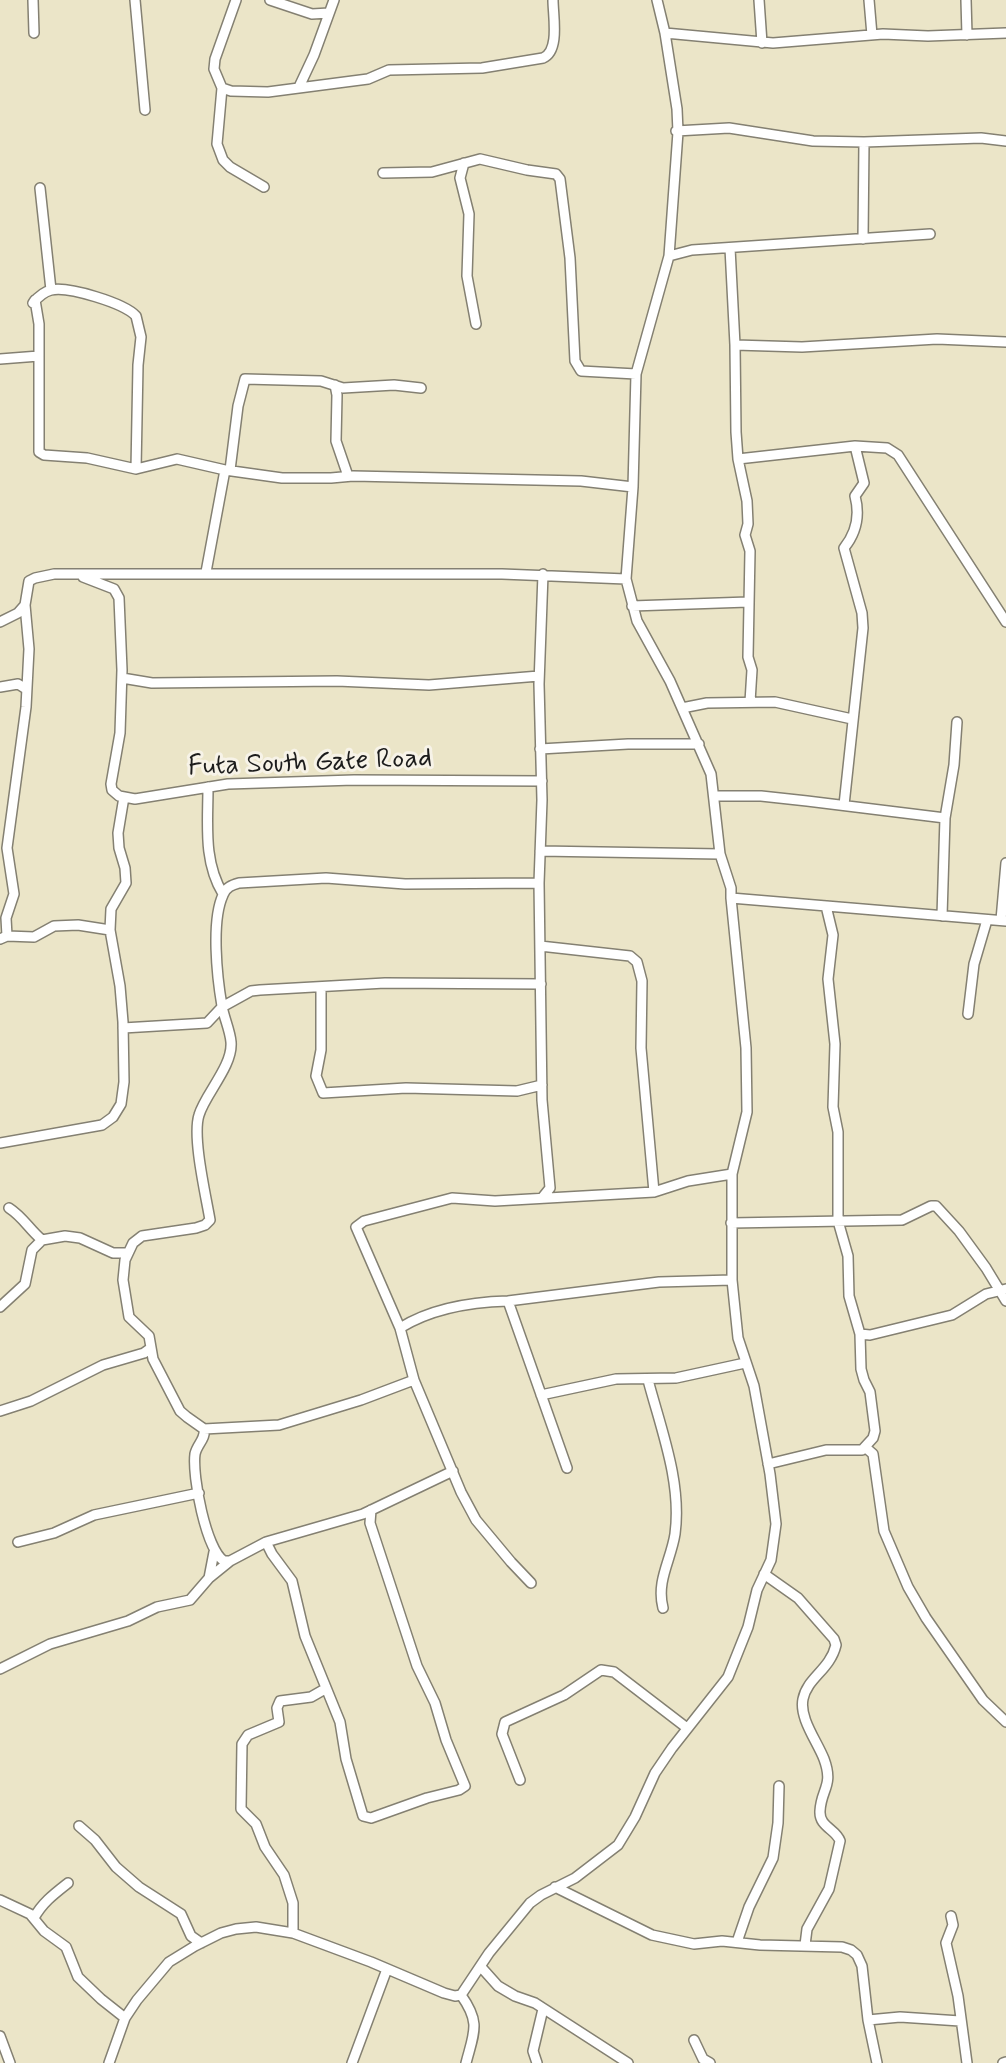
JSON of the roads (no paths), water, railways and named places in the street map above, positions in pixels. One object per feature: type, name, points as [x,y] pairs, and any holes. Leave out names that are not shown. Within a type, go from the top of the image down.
[{"type":"street","points":[[33,0],[34,33]]},
{"type":"street","points":[[135,0],[145,110]]},
{"type":"street","points":[[236,0],[215,58],[215,75],[222,89],[217,144],[219,153],[230,167],[264,187]]},
{"type":"street","points":[[270,0],[312,14],[329,13]]},
{"type":"street","points":[[299,87],[334,0]]},
{"type":"street","points":[[222,89],[268,92],[368,79],[388,71],[482,68],[548,57],[553,49],[553,0]]},
{"type":"street","points":[[109,2063],[125,2018],[169,1962],[201,1943],[236,1929],[256,1927],[293,1933],[444,1993],[460,1995],[489,1953],[530,1903],[575,1878],[618,1845],[635,1817],[654,1773],[728,1677],[748,1627],[757,1590],[775,1540],[776,1524],[768,1464],[754,1386],[738,1338],[732,1280],[732,1174],[747,1112],[747,1091],[746,1048],[731,888],[720,854],[711,774],[682,708],[644,635],[632,606],[626,579],[633,487],[636,374],[669,256],[677,131],[677,109],[657,0]]},
{"type":"street","points":[[759,0],[762,43]]},
{"type":"street","points":[[869,0],[872,35]]},
{"type":"street","points":[[966,0],[967,35]]},
{"type":"street","points":[[665,33],[762,43],[872,35],[1006,33]]},
{"type":"street","points":[[677,131],[729,128],[813,141],[981,138],[1006,141]]},
{"type":"street","points":[[863,239],[864,142]]},
{"type":"street","points":[[383,173],[421,173],[449,169],[469,160],[480,159],[527,170],[552,172],[561,179],[570,258],[575,361],[582,372],[636,374]]},
{"type":"street","points":[[464,163],[460,178],[469,214],[467,276],[475,324]]},
{"type":"street","points":[[449,169],[460,178]]},
{"type":"street","points":[[40,188],[51,290]]},
{"type":"street","points":[[669,256],[692,250],[930,234]]},
{"type":"street","points":[[730,248],[738,458],[747,501],[748,524],[745,535],[750,548],[750,702]]},
{"type":"street","points":[[136,469],[141,337],[136,316],[120,305],[61,289],[41,295],[35,300],[33,303],[35,300],[39,324],[39,452],[44,456],[80,456],[136,469],[177,459],[282,478],[348,476],[581,481],[633,487]]},
{"type":"street","points":[[735,345],[802,347],[937,339],[1006,342]]},
{"type":"street","points":[[0,359],[38,356]]},
{"type":"street","points":[[206,572],[228,470],[238,406],[246,379],[321,381],[343,388],[394,385],[421,388]]},
{"type":"street","points":[[335,385],[336,441],[348,476]]},
{"type":"street","points":[[738,458],[855,446],[887,448],[898,455],[1006,622]]},
{"type":"street","points":[[844,805],[863,628],[862,613],[844,548],[853,535],[858,516],[855,496],[864,483],[855,446]]},
{"type":"street","points":[[110,930],[78,925],[54,926],[34,937],[4,937],[6,918],[14,894],[4,841],[26,707],[29,649],[25,605],[29,581],[54,574],[206,572],[543,574],[626,579]]},
{"type":"street","points":[[0,1143],[94,1127],[108,1122],[123,1097],[120,986],[110,930],[111,909],[125,883],[118,833],[124,797],[112,790],[111,784],[120,733],[122,678],[119,598],[114,589],[74,574]]},
{"type":"street","points":[[543,574],[539,676],[542,781],[539,883],[542,1085],[550,1188],[562,1197]]},
{"type":"street","points":[[632,606],[748,602]]},
{"type":"street","points":[[0,622],[18,613],[25,605]]},
{"type":"street","points":[[122,678],[152,683],[337,681],[429,685],[539,676]]},
{"type":"street","points":[[0,687],[18,684],[26,689]]},
{"type":"street","points":[[682,708],[707,703],[750,702],[790,705],[852,719]]},
{"type":"street","points":[[942,916],[945,818],[954,765],[957,722]]},
{"type":"street","points":[[540,749],[628,744],[699,744]]},
{"type":"street","name":"Futa South Gate Road","points":[[124,797],[135,799],[208,787],[354,780],[542,781]]},
{"type":"street","points":[[208,787],[208,848],[214,878],[223,894]]},
{"type":"street","points":[[715,796],[761,796],[945,818]]},
{"type":"street","points":[[540,851],[720,854]]},
{"type":"street","points":[[731,898],[1003,920],[1006,863]]},
{"type":"street","points":[[414,1380],[361,1400],[279,1425],[204,1429],[180,1411],[153,1359],[149,1336],[144,1329],[132,1322],[127,1311],[123,1280],[126,1253],[142,1236],[196,1228],[209,1223],[210,1220],[197,1131],[199,1114],[219,1081],[230,1050],[231,1040],[222,1007],[217,927],[223,894],[228,887],[239,883],[326,878],[405,884],[539,883]]},
{"type":"street","points":[[826,906],[833,935],[828,979],[835,1044],[833,1107],[838,1132],[838,1221],[848,1256],[849,1296],[860,1334],[861,1369],[870,1392],[875,1435],[862,1450]]},
{"type":"street","points":[[968,1014],[974,964],[987,920]]},
{"type":"street","points":[[540,946],[630,956],[637,962],[642,981],[641,1048],[654,1192]]},
{"type":"street","points":[[123,1028],[207,1023],[222,1007],[251,991],[386,983],[541,985]]},
{"type":"street","points":[[321,987],[321,1050],[316,1076],[323,1093],[407,1088],[517,1091],[542,1085]]},
{"type":"street","points":[[531,1583],[477,1520],[414,1380],[400,1328],[356,1227],[358,1224],[452,1198],[495,1201],[654,1192],[688,1181],[732,1174]]},
{"type":"street","points":[[542,1198],[550,1188]]},
{"type":"street","points":[[731,1223],[902,1220],[936,1206],[959,1231],[1003,1290],[1006,1301]]},
{"type":"street","points":[[9,1208],[21,1215],[41,1240]]},
{"type":"street","points":[[0,1307],[25,1284],[32,1250],[41,1240],[65,1236],[80,1238],[113,1253],[126,1253]]},
{"type":"street","points":[[400,1328],[411,1321],[442,1310],[484,1301],[508,1301],[659,1282],[732,1280]]},
{"type":"street","points":[[860,1334],[870,1335],[952,1315],[986,1294],[1003,1290]]},
{"type":"street","points":[[508,1301],[567,1468]]},
{"type":"street","points":[[0,1411],[31,1401],[87,1372],[144,1353],[151,1348]]},
{"type":"street","points":[[541,1395],[616,1379],[676,1378],[745,1363]]},
{"type":"street","points":[[648,1380],[669,1460],[676,1499],[675,1535],[659,1591],[663,1608]]},
{"type":"street","points":[[204,1429],[205,1437],[195,1455],[199,1493],[214,1552],[209,1578]]},
{"type":"street","points":[[768,1464],[826,1450],[862,1450],[865,1447],[873,1454],[884,1531],[908,1587],[926,1618],[983,1700],[1006,1722]]},
{"type":"street","points":[[0,1669],[50,1644],[128,1621],[157,1607],[190,1600],[209,1578],[230,1561],[267,1542],[371,1510],[453,1471]]},
{"type":"street","points":[[18,1542],[54,1533],[94,1515],[199,1493]]},
{"type":"street","points":[[267,1542],[272,1554],[292,1581],[305,1636],[340,1722],[346,1759],[365,1818],[459,1790],[465,1786],[449,1750],[435,1703],[417,1666],[370,1523],[371,1510]]},
{"type":"street","points":[[214,1552],[224,1561],[230,1561]]},
{"type":"street","points":[[764,1574],[798,1598],[827,1630],[836,1645],[834,1657],[808,1687],[803,1698],[805,1717],[828,1774],[829,1782],[820,1811],[821,1816],[825,1826],[838,1836],[840,1841],[828,1889],[807,1929],[805,1945]]},
{"type":"street","points":[[520,1780],[502,1734],[505,1722],[564,1695],[601,1670],[614,1672],[687,1728]]},
{"type":"street","points":[[293,1933],[293,1903],[284,1875],[265,1847],[256,1824],[241,1809],[242,1744],[248,1735],[279,1722],[277,1708],[280,1701],[311,1697],[325,1689]]},
{"type":"street","points":[[737,1942],[749,1907],[774,1858],[779,1786]]},
{"type":"street","points":[[79,1826],[95,1840],[116,1867],[139,1887],[176,1909],[191,1936],[201,1943]]},
{"type":"street","points":[[34,1918],[49,1898],[68,1883]]},
{"type":"street","points":[[555,1887],[653,1935],[694,1944],[722,1941],[842,1947],[851,1950],[857,1955],[862,1966],[868,2020],[877,2063]]},
{"type":"street","points":[[0,1900],[30,1914],[44,1931],[66,1947],[78,1977],[125,2018]]},
{"type":"street","points":[[951,1916],[953,1925],[946,1943],[958,1996],[967,2063]]},
{"type":"street","points":[[481,1967],[498,1986],[543,2009],[628,2063]]},
{"type":"street","points":[[352,2063],[387,1969]]},
{"type":"street","points":[[460,1995],[475,2020],[476,2032],[466,2063]]},
{"type":"street","points":[[537,2063],[533,2051],[543,2009]]},
{"type":"street","points":[[868,2020],[900,2017],[960,2021]]},
{"type":"street","points":[[0,2036],[10,2063]]},
{"type":"street","points":[[694,2040],[703,2059],[710,2063]]}]
